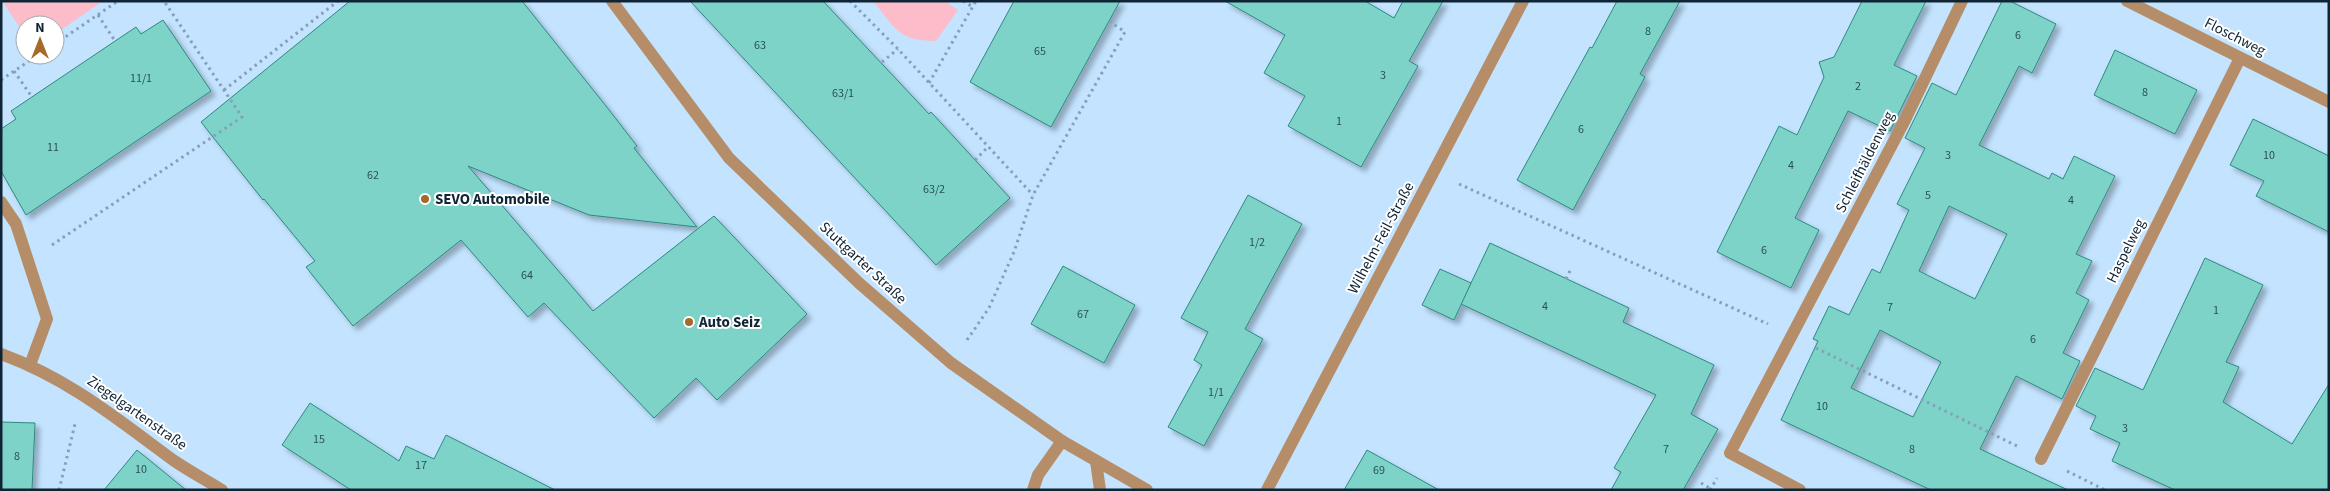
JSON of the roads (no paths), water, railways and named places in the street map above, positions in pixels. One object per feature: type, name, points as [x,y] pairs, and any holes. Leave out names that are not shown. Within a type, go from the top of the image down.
[{"type":"street","name":"Stuttgarter Straße","points":[[612,1],[729,158],[859,283],[951,363],[1062,441],[1147,490]]},
{"type":"street","name":"Wilhelm-Feil-Straße","points":[[1267,490],[1524,1]]},
{"type":"street","name":"Schleifhäldenweg","points":[[1800,490],[1730,453],[1905,120],[1962,1]]},
{"type":"street","name":"Floschweg","points":[[2127,1],[2329,102]]},
{"type":"street","name":"Haspelweg","points":[[2041,459],[2240,58]]},
{"type":"street","points":[[1,202],[16,224],[47,320],[30,365]]},
{"type":"street","name":"Ziegelgartenstraße","points":[[1,354],[30,365],[89,397],[175,461],[222,490]]},
{"type":"street","points":[[1033,490],[1038,475],[1062,441]]},
{"type":"street","points":[[1096,461],[1100,490]]},
{"type":"place","name":"SEVO Automobile","points":[[425,199]]},
{"type":"place","name":"Auto Seiz","points":[[689,322]]}]
